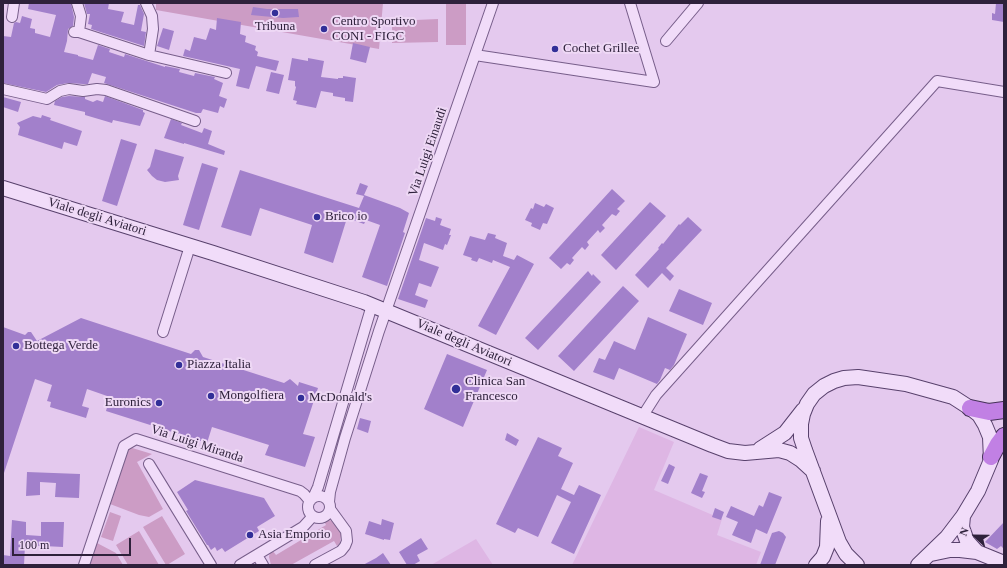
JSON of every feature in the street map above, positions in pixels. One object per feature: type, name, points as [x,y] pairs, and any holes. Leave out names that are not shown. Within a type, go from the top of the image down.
[{"type":"highway","points":[[970,408],[989,412],[1004,410]]},
{"type":"highway","points":[[991,457],[1004,436]]},
{"type":"main road","name":"Viale degli Aviatori","points":[[3,188],[301,281],[372,305],[712,446],[728,451],[745,453],[779,450],[790,453],[801,460],[813,471]]},
{"type":"main road","name":"Viale degli Aviatori","points":[[758,451],[785,433],[814,394],[824,386],[844,378],[858,378],[906,384],[953,397],[970,408],[979,415],[986,425],[990,437],[991,457],[987,473],[978,491],[947,537],[918,565]]},
{"type":"main road","name":"Viale degli Aviatori","points":[[807,404],[801,424],[801,438],[839,542],[846,554],[857,565]]},
{"type":"main road","points":[[816,565],[827,547],[828,512]]},
{"type":"main road","points":[[962,516],[962,528],[967,541],[977,552]]},
{"type":"main road","points":[[930,554],[950,550],[977,552],[1004,563]]},
{"type":"street","points":[[12,17],[14,3]]},
{"type":"street","points":[[77,3],[81,16],[76,32],[149,55],[226,73]]},
{"type":"street","points":[[146,3],[152,16],[153,29],[149,55]]},
{"type":"street","name":"Via Luigi Einaudi","points":[[386,310],[493,3]]},
{"type":"street","points":[[475,55],[654,82],[630,3]]},
{"type":"street","points":[[666,41],[698,3]]},
{"type":"street","points":[[642,417],[656,395],[937,81],[1004,92]]},
{"type":"street","points":[[3,89],[47,99],[60,91],[69,89],[83,91],[98,89],[106,90],[195,121]]},
{"type":"street","points":[[163,332],[190,246]]},
{"type":"street","points":[[372,305],[316,492],[308,508],[316,518],[323,518],[329,513],[335,474],[345,438],[386,310]]},
{"type":"street","points":[[347,390],[358,394]]},
{"type":"street","name":"Via Luigi Miranda","points":[[84,565],[124,446],[136,438],[300,491],[312,500]]},
{"type":"street","points":[[149,464],[211,565]]},
{"type":"street","points":[[322,471],[335,474]]},
{"type":"street","points":[[312,500],[320,496],[327,499],[346,531],[347,541],[346,546],[341,551],[315,565]]},
{"type":"street","points":[[240,565],[303,527],[313,516]]},
{"type":"street","points":[[257,555],[263,565]]},
{"type":"shaded area","name":"Centro Sportivo CONI - FIGC","points":[[156,3],[383,3],[379,49],[156,10]]},
{"type":"shaded area","points":[[446,4],[466,4],[466,45],[446,45]]},
{"type":"shaded area","points":[[438,19],[438,42],[392,43],[392,21]]},
{"type":"shaded area","points":[[639,427],[674,442],[654,490],[722,519],[717,535],[761,552],[756,565],[572,565]]},
{"type":"shaded area","points":[[129,447],[152,454],[137,462],[163,509],[149,517],[139,515],[110,504]]},
{"type":"shaded area","points":[[110,512],[121,516],[113,541],[101,537]]},
{"type":"shaded area","points":[[162,516],[185,554],[167,565],[143,527]]},
{"type":"shaded area","points":[[325,519],[333,521],[341,534],[340,543],[337,546],[334,541],[291,565],[271,565],[269,557],[270,551],[272,550],[276,555],[326,525],[324,521]]},
{"type":"shaded area","points":[[139,531],[159,565],[128,565],[116,545]]},
{"type":"shaded area","points":[[476,539],[493,565],[431,565]]},
{"type":"shaded area","points":[[97,543],[116,553],[123,565],[89,565]]},
{"type":"building","points":[[29,3],[71,3],[74,17],[73,26],[68,29],[64,52],[93,60],[98,45],[110,49],[109,52],[124,57],[125,54],[165,67],[180,69],[179,72],[194,76],[195,73],[215,77],[214,79],[223,83],[219,96],[227,99],[224,108],[220,106],[218,113],[203,109],[201,113],[196,113],[104,83],[106,77],[92,73],[88,84],[68,83],[57,85],[46,92],[3,83],[3,36],[11,37],[14,23],[20,23],[22,16],[32,19],[30,28],[35,29],[35,33],[50,37],[56,15],[28,9]]},
{"type":"building","points":[[84,3],[109,3],[108,9],[124,12],[121,22],[134,25],[138,5],[140,5],[144,14],[141,31],[146,32],[144,46],[91,29],[92,25],[88,24],[90,14],[87,14]]},
{"type":"building","points":[[996,3],[1004,3],[1004,22],[992,20],[992,13],[995,14]]},
{"type":"building","name":"Tribuna","points":[[253,7],[267,9],[298,9],[299,17],[283,18],[251,15]]},
{"type":"building","points":[[217,18],[241,22],[240,34],[246,36],[245,42],[256,46],[255,50],[258,52],[257,56],[279,61],[276,71],[256,66],[249,89],[236,86],[240,69],[183,56],[185,49],[190,51],[194,37],[206,40],[210,28],[216,30]]},
{"type":"building","points":[[163,28],[174,31],[169,50],[157,46]]},
{"type":"building","points":[[353,43],[370,47],[366,63],[350,59]]},
{"type":"building","points":[[292,58],[308,61],[308,58],[324,61],[321,77],[338,79],[343,78],[343,76],[356,78],[353,102],[345,101],[345,98],[333,96],[333,93],[321,91],[316,108],[296,104],[297,101],[293,100],[296,87],[295,81],[288,80]]},
{"type":"building","points":[[271,72],[284,75],[279,94],[266,91]]},
{"type":"building","points":[[105,96],[143,110],[145,113],[140,126],[113,120],[112,123],[85,115],[85,112],[54,105],[55,101],[62,97],[85,97],[85,99],[93,102],[97,100],[103,102]]},
{"type":"building","points":[[3,97],[21,102],[18,112],[3,107]]},
{"type":"building","points":[[42,115],[51,118],[50,120],[82,131],[77,146],[64,142],[62,149],[18,135],[20,127],[17,123],[33,116],[41,118]]},
{"type":"building","points":[[171,119],[182,123],[181,125],[202,133],[204,128],[212,131],[208,144],[225,151],[224,155],[164,138]]},
{"type":"building","points":[[121,139],[137,144],[117,206],[102,201]]},
{"type":"building","points":[[155,149],[184,157],[178,176],[179,180],[165,182],[157,180],[147,170],[150,167]]},
{"type":"building","points":[[202,163],[218,168],[199,230],[183,225]]},
{"type":"building","name":"Brico io","points":[[240,170],[359,208],[364,196],[356,194],[360,183],[368,186],[364,195],[400,208],[409,213],[403,232],[405,233],[387,286],[362,277],[380,225],[366,220],[364,224],[347,218],[333,263],[304,253],[312,225],[260,208],[251,236],[221,227]]},
{"type":"building","points":[[612,189],[625,201],[617,209],[620,211],[616,216],[612,214],[602,225],[605,228],[600,233],[598,230],[587,242],[589,245],[585,250],[582,247],[572,258],[574,260],[570,265],[567,263],[561,269],[549,258]]},
{"type":"building","points":[[650,202],[666,216],[616,270],[601,255]]},
{"type":"building","points":[[535,203],[544,207],[546,204],[554,208],[547,224],[543,223],[540,230],[531,226],[532,223],[525,220],[531,208],[533,209]]},
{"type":"building","points":[[436,217],[442,219],[440,225],[451,229],[449,235],[451,235],[443,250],[424,243],[419,260],[439,267],[431,287],[419,283],[415,295],[428,300],[425,308],[398,299],[426,218],[435,221]]},
{"type":"building","points":[[688,217],[702,230],[666,268],[674,276],[670,281],[662,273],[648,288],[635,275],[679,224],[680,225]]},
{"type":"building","points":[[488,233],[496,235],[495,238],[507,243],[503,256],[514,260],[517,255],[534,264],[496,335],[478,326],[510,267],[493,260],[492,263],[479,258],[477,262],[471,260],[472,258],[463,255],[470,236],[485,240]]},
{"type":"building","points":[[588,271],[592,276],[593,274],[601,282],[538,350],[525,338]]},
{"type":"building","points":[[623,286],[639,301],[574,371],[558,356]]},
{"type":"building","points":[[679,289],[712,303],[703,325],[669,311]]},
{"type":"building","points":[[648,317],[687,334],[674,365],[670,370],[665,368],[657,384],[619,368],[614,380],[593,372],[599,358],[605,360],[614,341],[635,350]]},
{"type":"building","name":"Mongolfiera","points":[[81,318],[191,354],[195,350],[199,350],[203,357],[284,383],[290,379],[298,386],[299,382],[318,388],[303,434],[315,437],[305,467],[265,455],[269,445],[212,427],[207,443],[106,411],[110,397],[87,389],[82,406],[89,408],[86,418],[50,407],[51,402],[47,401],[52,385],[35,379],[4,473],[3,327],[25,335],[28,332],[31,332],[37,341]]},
{"type":"building","name":"Clinica San Francesco","points":[[447,354],[487,370],[463,427],[424,409]]},
{"type":"building","points":[[360,418],[371,421],[368,433],[357,429]]},
{"type":"building","points":[[507,433],[519,440],[516,446],[505,440]]},
{"type":"building","points":[[538,437],[562,448],[558,456],[573,463],[561,489],[574,495],[579,485],[601,495],[574,554],[551,543],[571,502],[557,495],[538,537],[518,528],[515,533],[496,524]]},
{"type":"building","points":[[669,464],[675,467],[668,484],[661,481]]},
{"type":"building","points":[[27,472],[80,474],[79,498],[55,497],[56,483],[40,482],[40,495],[26,496]]},
{"type":"building","points":[[700,473],[708,476],[702,491],[705,492],[702,498],[691,493]]},
{"type":"building","points":[[195,480],[264,498],[275,516],[257,527],[259,531],[225,552],[222,548],[217,551],[215,547],[211,550],[186,511],[188,510],[177,492]]},
{"type":"building","points":[[769,492],[782,497],[767,534],[756,529],[751,543],[732,535],[738,522],[726,517],[731,506],[754,516],[759,505],[763,507]]},
{"type":"building","points":[[715,508],[724,512],[721,520],[712,517]]},
{"type":"building","points":[[382,519],[394,523],[390,540],[384,540],[365,534],[369,521],[381,525]]},
{"type":"building","points":[[12,520],[26,522],[26,535],[41,536],[41,522],[64,522],[63,547],[25,545],[24,565],[3,565],[3,555],[10,556]]},
{"type":"building","points":[[1004,522],[1004,549],[1001,546],[997,549],[985,542]]},
{"type":"building","points":[[779,531],[786,537],[775,565],[760,565],[772,533]]},
{"type":"building","points":[[421,538],[428,549],[417,555],[420,561],[413,565],[407,565],[399,552]]},
{"type":"building","points":[[383,553],[391,565],[363,565],[376,558]]},
{"type":"place","name":"Tribuna","points":[[275,13]]},
{"type":"place","name":"Centro Sportivo CONI - FIGC","points":[[324,29]]},
{"type":"place","name":"Cochet Grillee","points":[[555,49]]},
{"type":"place","name":"Brico io","points":[[317,217]]},
{"type":"place","name":"Bottega Verde","points":[[16,346]]},
{"type":"place","name":"Piazza Italia","points":[[179,365]]},
{"type":"place","name":"Clinica San Francesco","points":[[456,389]]},
{"type":"place","name":"Mongolfiera","points":[[211,396]]},
{"type":"place","name":"McDonald's","points":[[301,398]]},
{"type":"place","name":"Euronics","points":[[159,403]]},
{"type":"place","name":"Asia Emporio","points":[[250,535]]}]
